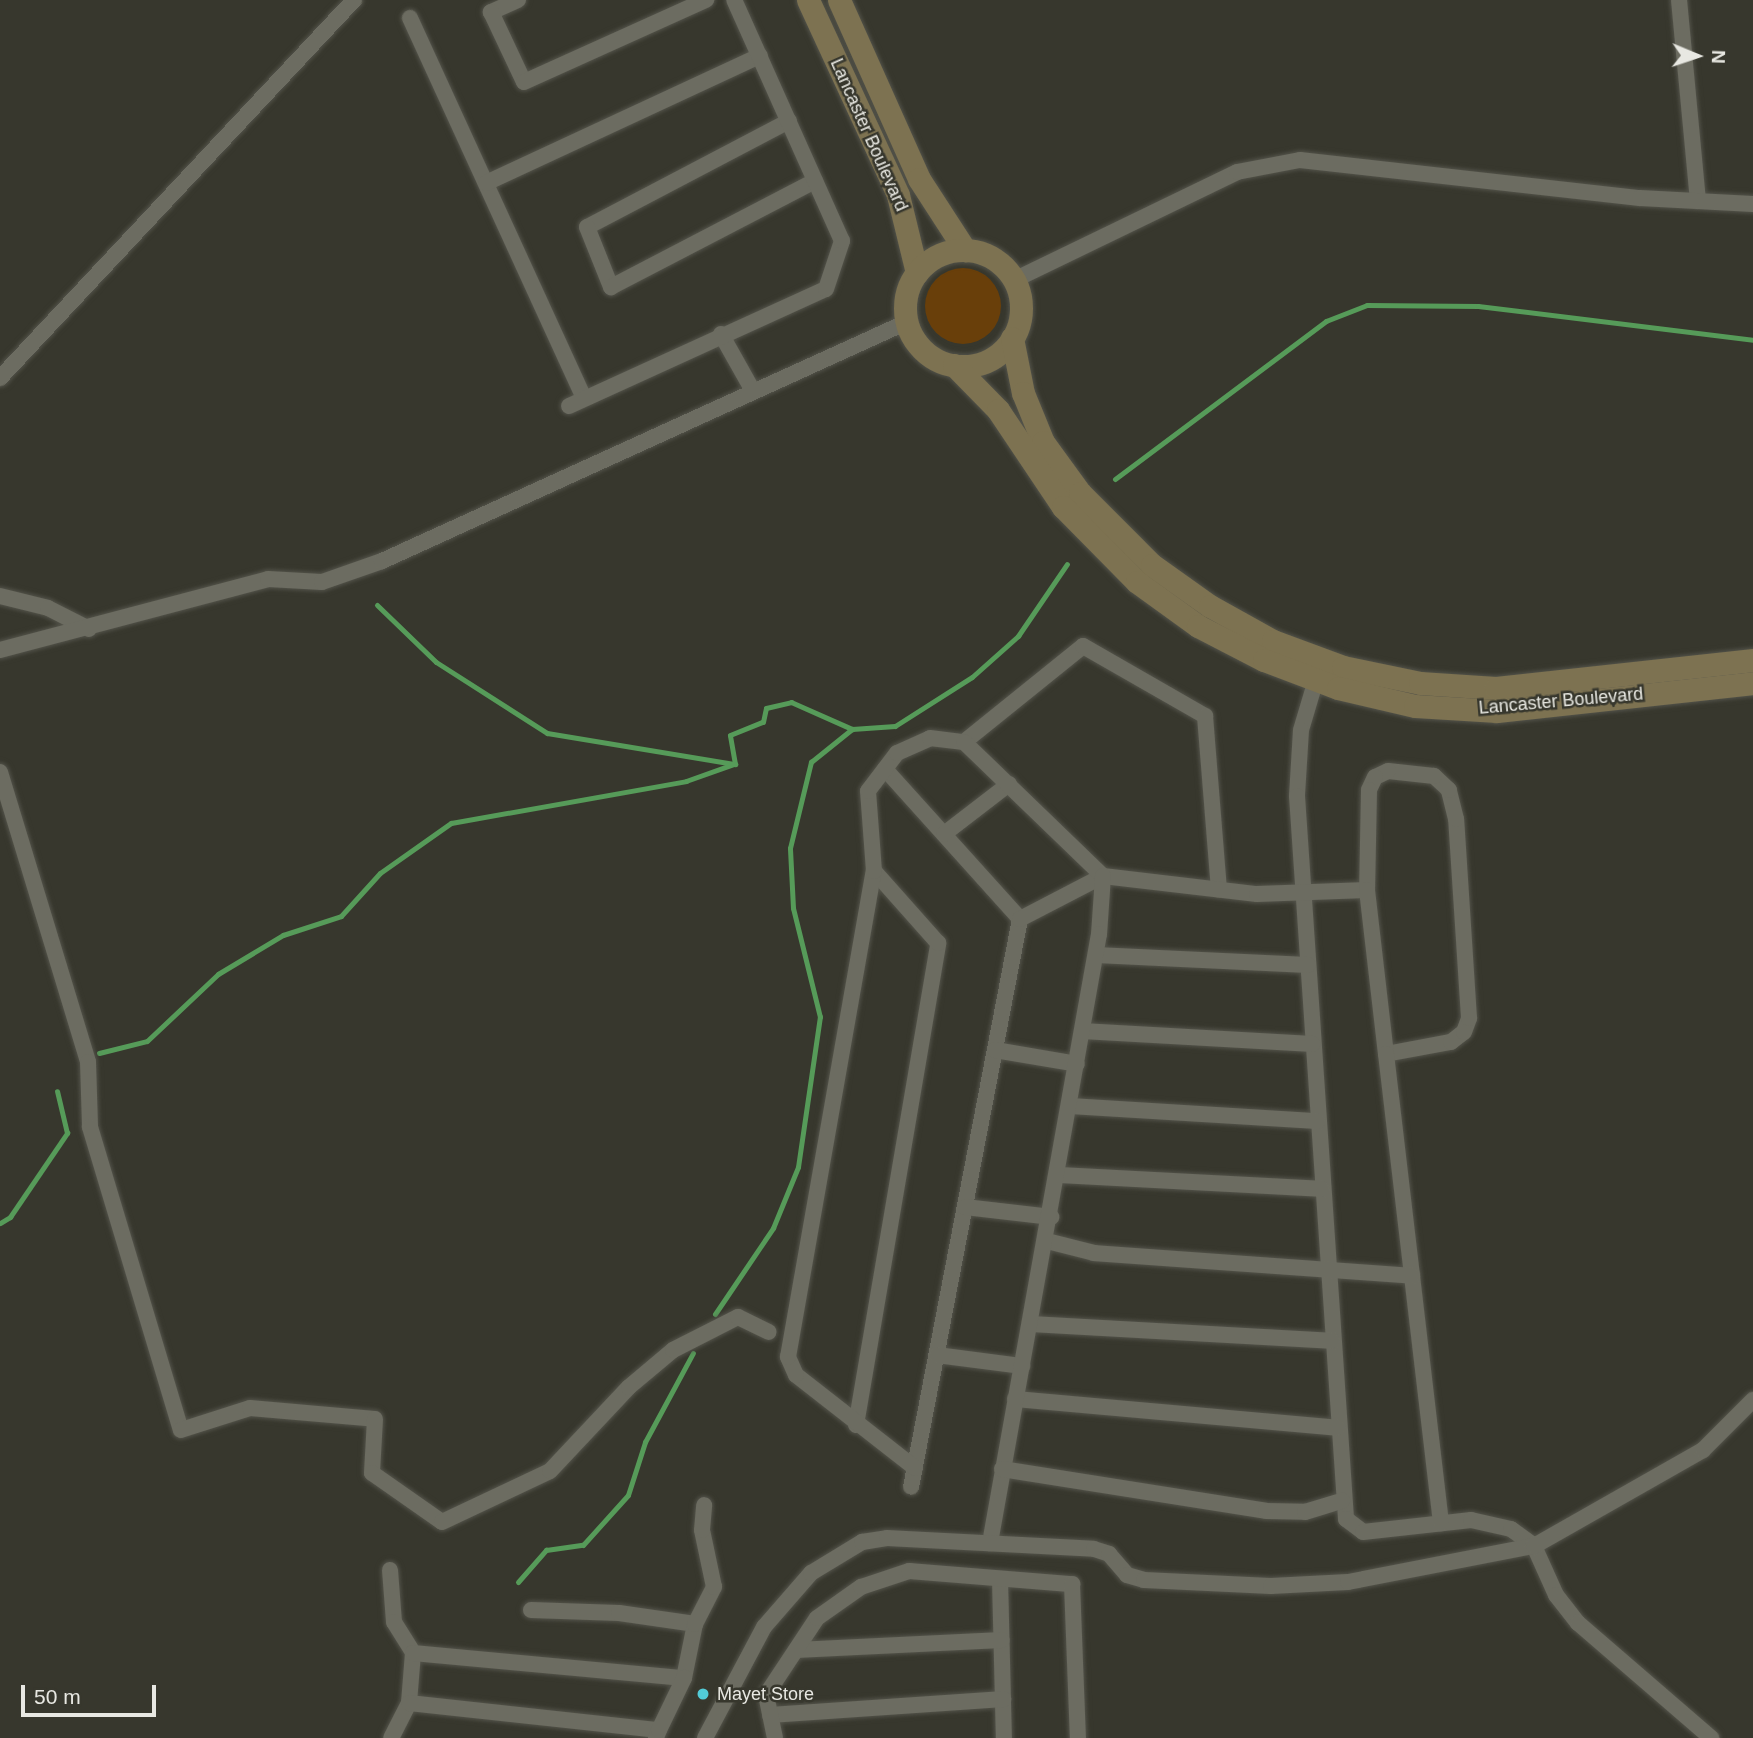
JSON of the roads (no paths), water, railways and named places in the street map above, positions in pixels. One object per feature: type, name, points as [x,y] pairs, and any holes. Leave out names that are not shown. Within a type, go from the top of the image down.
[{"type":"main road","name":"Lancaster Boulevard","points":[[808,0],[898,195],[917,273]]},
{"type":"main road","name":"Lancaster Boulevard","points":[[839,0],[919,179],[965,250]]},
{"type":"main road","points":[[965,250],[996,260],[1014,280],[1021,306],[1012,338],[987,361],[954,365],[925,351],[907,322],[907,292],[917,273],[943,253],[965,250]]},
{"type":"main road","name":"Lancaster Boulevard","points":[[1012,338],[1023,393],[1043,442],[1080,493],[1152,565],[1210,607],[1320,670],[1420,683],[1496,688],[1753,660]]},
{"type":"main road","name":"Lancaster Boulevard","points":[[954,365],[998,410],[1063,507],[1137,582],[1198,626],[1415,706],[1497,710],[1753,683]]},
{"type":"street","points":[[0,378],[354,0]]},
{"type":"street","points":[[518,0],[491,12],[524,82],[706,0]]},
{"type":"street","points":[[569,406],[721,334],[826,289],[842,241],[734,0]]},
{"type":"street","points":[[1679,0],[1698,201]]},
{"type":"street","points":[[410,18],[584,398]]},
{"type":"street","points":[[486,183],[760,56]]},
{"type":"street","points":[[789,121],[587,227],[611,287],[815,181]]},
{"type":"street","points":[[1014,280],[1237,172],[1300,160],[1698,201],[1753,204]]},
{"type":"street","points":[[0,650],[89,629],[268,579],[322,582],[382,561],[907,322]]},
{"type":"street","points":[[721,334],[753,391]]},
{"type":"street","points":[[0,596],[48,608],[89,629]]},
{"type":"street","points":[[964,743],[1083,646],[1205,716],[1219,889]]},
{"type":"street","points":[[1320,670],[1301,730],[1297,796],[1342,1502],[1346,1519],[1363,1532],[1441,1523],[1493,1521],[1534,1546],[1556,1595],[1578,1623],[1711,1738]]},
{"type":"street","points":[[915,1468],[856,1425],[796,1375],[788,1357],[874,871],[868,791],[897,753],[930,737],[964,743],[1009,783],[1103,876]]},
{"type":"street","points":[[885,769],[1020,919]]},
{"type":"street","points":[[1386,1054],[1451,1042],[1464,1032],[1469,1018],[1456,819],[1449,790],[1434,776],[1388,771],[1374,777],[1369,790],[1367,890],[1386,1054],[1441,1523]]},
{"type":"street","points":[[0,772],[88,1062],[90,1127],[181,1430],[250,1408],[375,1419],[372,1473],[442,1522],[550,1471],[628,1387],[673,1350],[738,1317],[769,1332]]},
{"type":"street","points":[[944,834],[1009,783]]},
{"type":"street","points":[[856,1425],[938,943],[874,871]]},
{"type":"street","points":[[1020,919],[1103,876],[1219,889],[1303,893],[1367,890]]},
{"type":"street","points":[[990,1543],[1096,956],[1103,876]]},
{"type":"street","points":[[911,1487],[1020,919]]},
{"type":"street","points":[[1096,956],[1308,965]]},
{"type":"street","points":[[1083,1031],[1313,1044]]},
{"type":"street","points":[[995,1050],[1077,1064]]},
{"type":"street","points":[[1070,1105],[1318,1121]]},
{"type":"street","points":[[1058,1175],[1322,1189]]},
{"type":"street","points":[[965,1207],[1051,1217]]},
{"type":"street","points":[[1046,1241],[1094,1253],[1412,1276]]},
{"type":"street","points":[[1030,1324],[1332,1341]]},
{"type":"street","points":[[937,1355],[1022,1366]]},
{"type":"street","points":[[1016,1399],[1338,1428]]},
{"type":"street","points":[[705,1738],[764,1627],[827,1560],[862,1542],[887,1538],[1094,1549],[1109,1554],[1135,1579],[1271,1586],[1348,1582],[1534,1546],[1703,1450],[1753,1399]]},
{"type":"street","points":[[1002,1469],[1266,1511],[1305,1512],[1342,1502]]},
{"type":"street","points":[[409,1703],[658,1734],[684,1678],[695,1624],[714,1587],[702,1530],[704,1505]]},
{"type":"street","points":[[390,1570],[394,1622],[413,1653],[409,1703],[391,1738]]},
{"type":"street","points":[[775,1738],[766,1695],[817,1618],[861,1587],[909,1571],[1072,1584],[1078,1738]]},
{"type":"street","points":[[1000,1580],[1004,1738]]},
{"type":"street","points":[[531,1610],[620,1613],[695,1624]]},
{"type":"street","points":[[796,1650],[1002,1640]]},
{"type":"street","points":[[413,1653],[684,1678]]},
{"type":"street","points":[[770,1715],[1003,1699]]},
{"type":"waterway","points":[[1115,479],[1326,321],[1367,305],[1478,306],[1753,340]]},
{"type":"waterway","points":[[377,605],[436,662],[547,733],[735,764],[730,735],[763,722],[766,708],[791,702],[852,729],[895,726],[972,677],[1018,636],[1067,564]]},
{"type":"waterway","points":[[715,1314],[773,1228],[798,1167],[820,1017],[793,908],[790,848],[811,762],[852,729]]},
{"type":"waterway","points":[[99,1053],[147,1041],[218,974],[283,935],[341,916],[380,873],[451,823],[686,781],[734,764]]},
{"type":"waterway","points":[[0,1223],[10,1217],[67,1133],[57,1091]]},
{"type":"waterway","points":[[518,1582],[546,1550],[583,1545],[628,1495],[645,1442],[693,1353]]},
{"type":"place","name":"Mayet Store","points":[[703,1694]]}]
